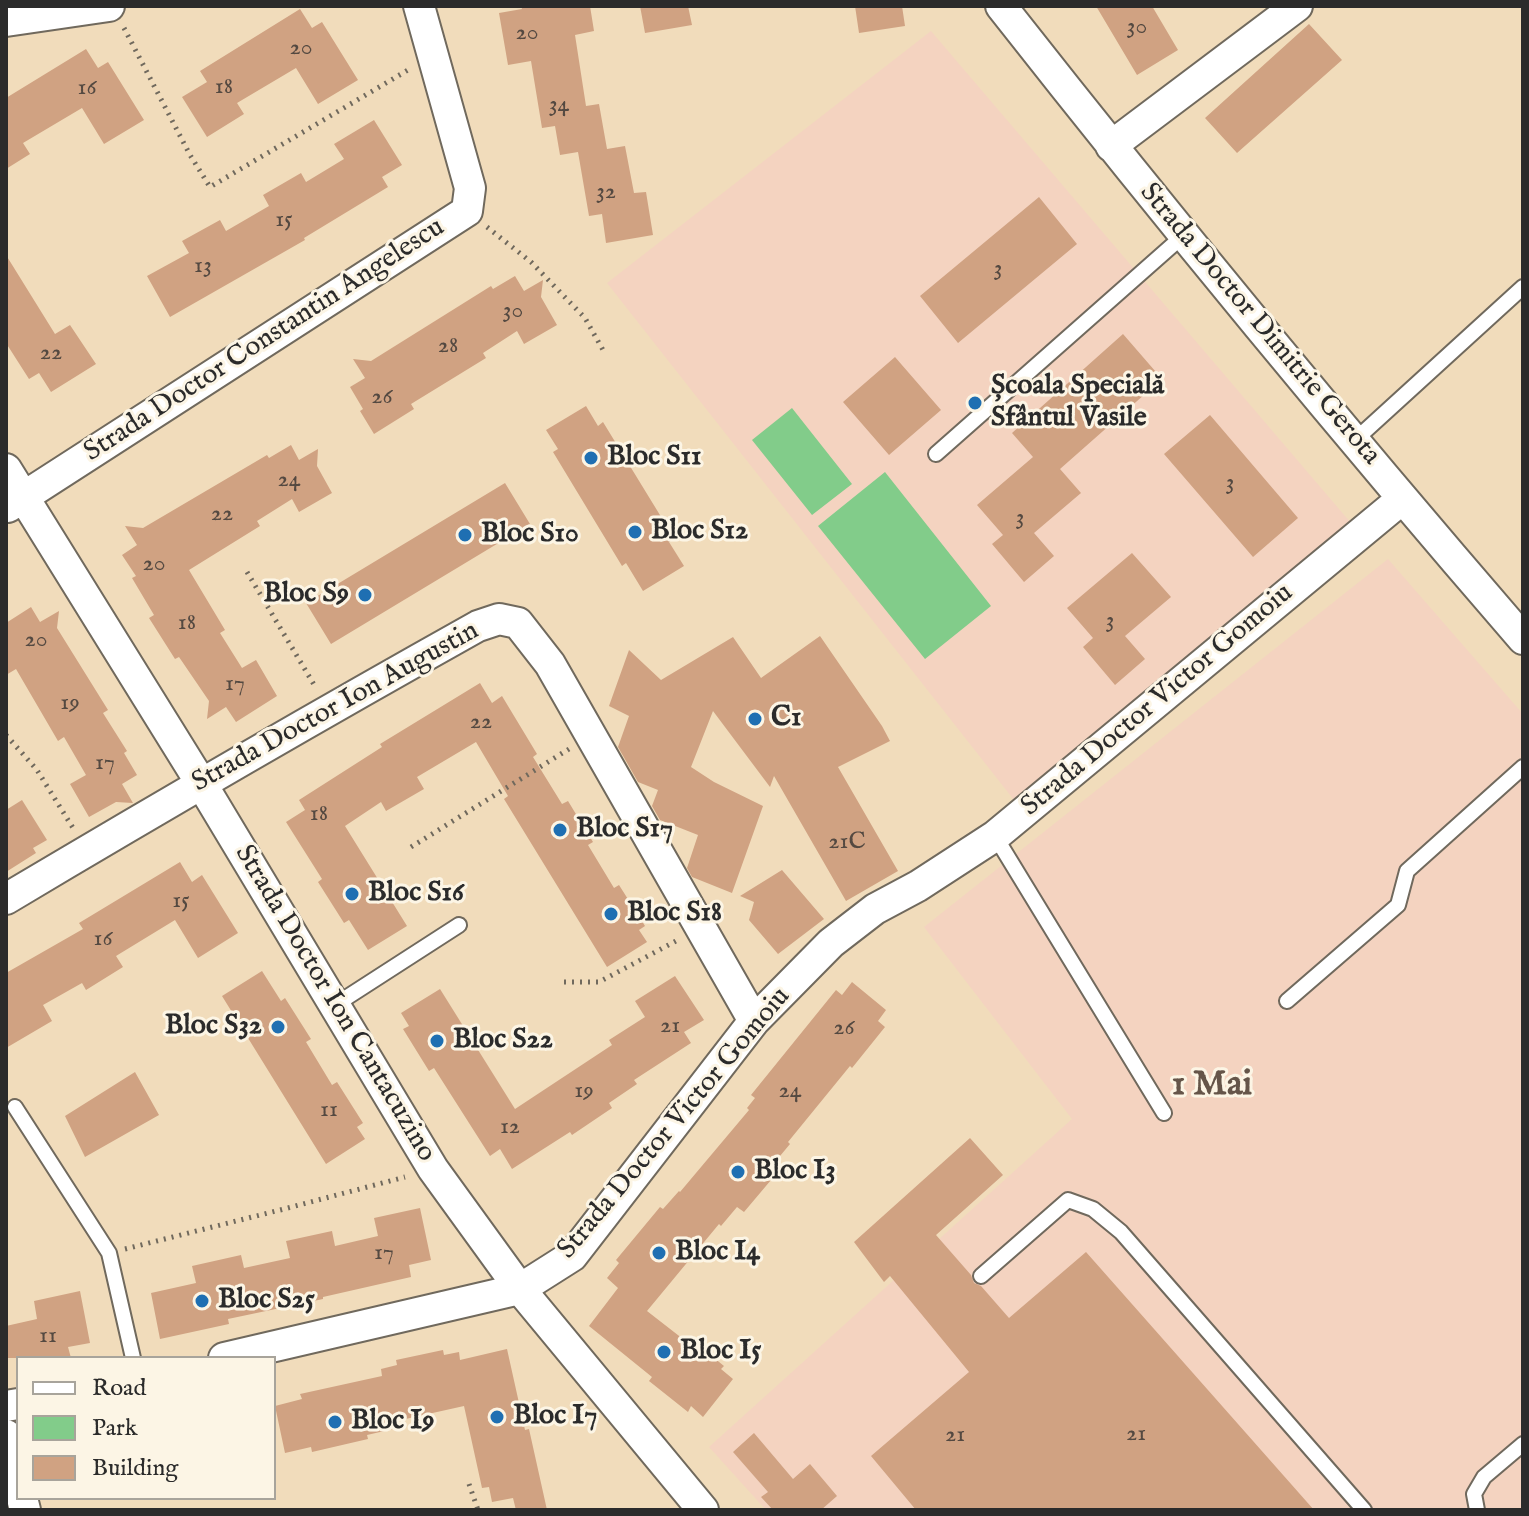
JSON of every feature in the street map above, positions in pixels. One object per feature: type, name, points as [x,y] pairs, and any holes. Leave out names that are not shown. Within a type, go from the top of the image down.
[{"type":"street","name":"Strada Doctor Constantin Angelescu","points":[[15,503],[467,211],[470,188],[419,6]]},
{"type":"street","name":"Strada Doctor Dimitrie Gerota","points":[[1001,6],[1111,146],[1402,499],[1514,623]]},
{"type":"street","points":[[1111,146],[1297,6]]},
{"type":"street","points":[[6,21],[114,13]]},
{"type":"street","name":"Strada Doctor Ion Cantacuzino","points":[[6,469],[15,503],[201,783],[433,1169],[520,1289],[703,1510]]},
{"type":"street","name":"Strada Doctor Victor Gomoiu","points":[[233,1356],[520,1289],[572,1256],[754,1021],[831,943],[875,909],[918,886],[995,836],[1402,499]]},
{"type":"street","name":"Strada Doctor Ion Augustin","points":[[6,899],[329,710],[478,626],[499,619],[518,623],[550,664],[754,1021]]},
{"type":"street","points":[[6,1435],[16,1474]]},
{"type":"lane","points":[[936,454],[1184,235]]},
{"type":"lane","points":[[1354,441],[1523,287]]},
{"type":"lane","points":[[1287,1001],[1398,905],[1407,871],[1523,767]]},
{"type":"lane","points":[[995,836],[1164,1113]]},
{"type":"lane","points":[[335,1005],[459,925]]},
{"type":"lane","points":[[15,1107],[109,1253],[133,1356]]},
{"type":"lane","points":[[981,1276],[1068,1200],[1093,1209],[1121,1232],[1364,1510]]},
{"type":"lane","points":[[1477,1510],[1474,1494],[1484,1477],[1523,1444]]},
{"type":"path","points":[[114,13],[210,187],[433,56]]},
{"type":"path","points":[[467,211],[531,262],[585,318],[603,350]]},
{"type":"path","points":[[247,572],[329,710]]},
{"type":"path","points":[[6,735],[37,770],[87,851]]},
{"type":"path","points":[[411,847],[591,736]]},
{"type":"path","points":[[564,982],[599,982],[701,927]]},
{"type":"path","points":[[109,1253],[433,1169]]},
{"type":"path","points":[[469,1484],[478,1510]]},
{"type":"shaded area","name":"Școala Specială Sfântul Vasile","points":[[931,31],[1351,523],[1014,800],[607,283]]},
{"type":"shaded area","points":[[1388,559],[1523,714],[1523,1510],[766,1510],[709,1447],[1072,1119],[924,927]]},
{"type":"green space","points":[[792,408],[852,484],[812,515],[752,440]]},
{"type":"green space","points":[[885,472],[991,606],[925,659],[818,526]]},
{"type":"building","points":[[521,6],[590,6],[594,31],[575,35],[586,106],[599,104],[607,149],[625,146],[634,193],[646,192],[653,235],[606,243],[602,214],[589,216],[578,152],[560,155],[555,126],[542,128],[531,61],[508,65],[499,13],[522,9]]},
{"type":"building","points":[[640,6],[688,6],[692,25],[645,33]]},
{"type":"building","points":[[855,6],[902,6],[905,26],[859,33]]},
{"type":"building","points":[[1096,6],[1152,6],[1178,50],[1137,75]]},
{"type":"building","points":[[300,9],[312,28],[322,22],[358,80],[318,104],[296,68],[237,103],[244,114],[207,137],[182,97],[207,82],[200,71]]},
{"type":"building","points":[[1309,24],[1342,60],[1237,153],[1205,118]]},
{"type":"building","points":[[86,49],[98,68],[108,62],[144,120],[104,144],[82,108],[23,143],[30,154],[6,169],[6,98]]},
{"type":"building","points":[[374,120],[402,165],[382,177],[388,187],[305,240],[170,317],[147,276],[189,253],[182,241],[220,220],[226,231],[269,206],[263,195],[301,173],[306,182],[344,159],[334,144]]},
{"type":"building","points":[[1039,197],[1077,244],[958,343],[920,296]]},
{"type":"building","points":[[6,255],[55,334],[70,325],[96,364],[51,392],[39,373],[29,379],[6,343]]},
{"type":"building","points":[[515,276],[524,291],[543,280],[541,297],[557,325],[524,344],[517,331],[483,353],[486,358],[411,404],[414,409],[374,434],[350,387],[365,378],[353,359],[371,361],[491,286],[493,289]]},
{"type":"building","points":[[1123,334],[1162,379],[1060,469],[1081,493],[1034,533],[1054,556],[1024,582],[992,544],[1003,535],[977,505],[1033,457],[1012,433]]},
{"type":"building","points":[[895,357],[941,410],[889,455],[843,402]]},
{"type":"building","points":[[586,406],[598,426],[603,422],[674,538],[669,542],[684,566],[643,591],[626,563],[622,566],[553,452],[558,449],[546,430]]},
{"type":"building","points":[[1210,415],[1298,518],[1253,557],[1164,454]]},
{"type":"building","points":[[291,445],[299,460],[318,449],[317,466],[332,493],[299,512],[292,499],[257,521],[260,526],[189,570],[225,630],[220,633],[242,668],[256,660],[277,696],[236,722],[226,707],[207,719],[209,701],[179,657],[175,659],[149,618],[154,615],[132,578],[136,576],[122,555],[137,545],[125,526],[143,528],[267,455],[269,458]]},
{"type":"building","points":[[505,483],[530,524],[331,644],[306,603]]},
{"type":"building","points":[[1132,553],[1171,597],[1125,636],[1145,659],[1115,685],[1083,647],[1093,638],[1067,608]]},
{"type":"building","points":[[31,607],[40,622],[59,611],[57,628],[108,710],[103,713],[127,751],[124,753],[137,775],[122,784],[133,803],[116,802],[89,817],[70,784],[86,775],[64,737],[58,741],[16,669],[6,675],[6,623]]},
{"type":"building","points":[[820,636],[890,741],[838,767],[898,871],[846,901],[774,776],[770,787],[713,711],[691,767],[763,806],[732,893],[692,877],[687,868],[698,835],[660,820],[652,806],[658,790],[638,782],[618,747],[629,716],[609,706],[629,650],[661,680],[733,637],[761,678]]},
{"type":"building","points":[[480,683],[492,703],[502,696],[537,754],[533,757],[562,804],[568,801],[593,842],[588,845],[614,888],[619,885],[645,926],[639,930],[647,942],[607,967],[504,799],[508,796],[476,742],[417,777],[424,789],[386,811],[381,802],[345,826],[407,926],[368,950],[349,920],[344,923],[318,882],[322,879],[286,822],[305,810],[299,800],[382,747],[380,744]]},
{"type":"building","points":[[22,800],[47,840],[33,848],[36,853],[6,872],[6,810]]},
{"type":"building","points":[[180,862],[192,882],[202,875],[238,933],[198,958],[175,920],[116,956],[123,967],[86,990],[82,983],[43,1005],[52,1021],[6,1048],[6,973],[83,929],[79,923]]},
{"type":"building","points":[[782,870],[824,919],[778,954],[749,920],[754,902],[740,896]]},
{"type":"building","points":[[262,971],[281,1001],[285,998],[311,1039],[306,1042],[332,1085],[337,1082],[363,1123],[357,1127],[365,1139],[326,1164],[222,996]]},
{"type":"building","points":[[675,976],[704,1020],[684,1032],[691,1043],[634,1080],[637,1084],[609,1103],[612,1108],[512,1169],[500,1149],[490,1156],[434,1068],[429,1071],[403,1029],[409,1026],[401,1013],[440,989],[515,1109],[612,1045],[609,1040],[645,1017],[635,1001]]},
{"type":"building","points":[[852,982],[886,1010],[878,1021],[885,1027],[788,1142],[790,1144],[775,1162],[782,1167],[744,1212],[737,1207],[721,1226],[719,1224],[647,1311],[683,1339],[686,1336],[708,1353],[724,1366],[721,1369],[733,1379],[703,1417],[691,1406],[688,1412],[649,1381],[652,1377],[589,1326],[618,1288],[607,1278],[619,1263],[616,1260],[660,1207],[663,1209],[680,1192],[749,1110],[747,1108],[755,1098],[751,1095],[836,990],[842,995]]},
{"type":"building","points":[[135,1072],[159,1115],[85,1157],[65,1116]]},
{"type":"building","points":[[970,1138],[1003,1175],[936,1235],[971,1275],[974,1283],[981,1286],[1009,1318],[1086,1252],[1314,1510],[916,1510],[871,1456],[969,1372],[890,1276],[884,1282],[854,1242]]},
{"type":"building","points":[[420,1208],[431,1260],[409,1265],[411,1277],[228,1319],[229,1324],[160,1339],[151,1293],[196,1283],[192,1266],[241,1255],[244,1268],[290,1258],[286,1241],[332,1231],[335,1246],[378,1236],[374,1218]]},
{"type":"building","points":[[80,1291],[90,1343],[68,1347],[70,1356],[6,1358],[6,1326],[37,1319],[34,1301]]},
{"type":"building","points":[[507,1349],[547,1510],[516,1510],[513,1498],[492,1502],[489,1487],[482,1488],[464,1406],[392,1422],[393,1429],[367,1435],[368,1439],[312,1452],[311,1447],[285,1453],[276,1406],[302,1399],[300,1394],[382,1376],[381,1369],[397,1365],[396,1360],[443,1350],[444,1355],[459,1352],[460,1360]]},
{"type":"building","points":[[754,1433],[793,1479],[810,1464],[837,1496],[821,1510],[773,1510],[761,1497],[768,1492],[733,1452]]},
{"type":"place","name":"Școala Specială Sfântul Vasile","points":[[975,403]]},
{"type":"place","name":"Bloc S11","points":[[591,458]]},
{"type":"place","name":"Bloc S12","points":[[635,532]]},
{"type":"place","name":"Bloc S10","points":[[465,535]]},
{"type":"place","name":"Bloc S9","points":[[365,595]]},
{"type":"place","name":"C1","points":[[755,719]]},
{"type":"place","name":"Bloc S17","points":[[560,830]]},
{"type":"place","name":"Bloc S16","points":[[352,894]]},
{"type":"place","name":"Bloc S18","points":[[611,914]]},
{"type":"place","name":"Bloc S32","points":[[278,1027]]},
{"type":"place","name":"Bloc S22","points":[[437,1041]]},
{"type":"place","name":"Bloc I3","points":[[738,1172]]},
{"type":"place","name":"Bloc I4","points":[[659,1253]]},
{"type":"place","name":"Bloc S25","points":[[202,1301]]},
{"type":"place","name":"Bloc I5","points":[[664,1352]]},
{"type":"place","name":"Bloc I7","points":[[497,1417]]},
{"type":"place","name":"Bloc I9","points":[[335,1422]]},
{"type":"district","name":"1 Mai","points":[[1212,1087]]}]
